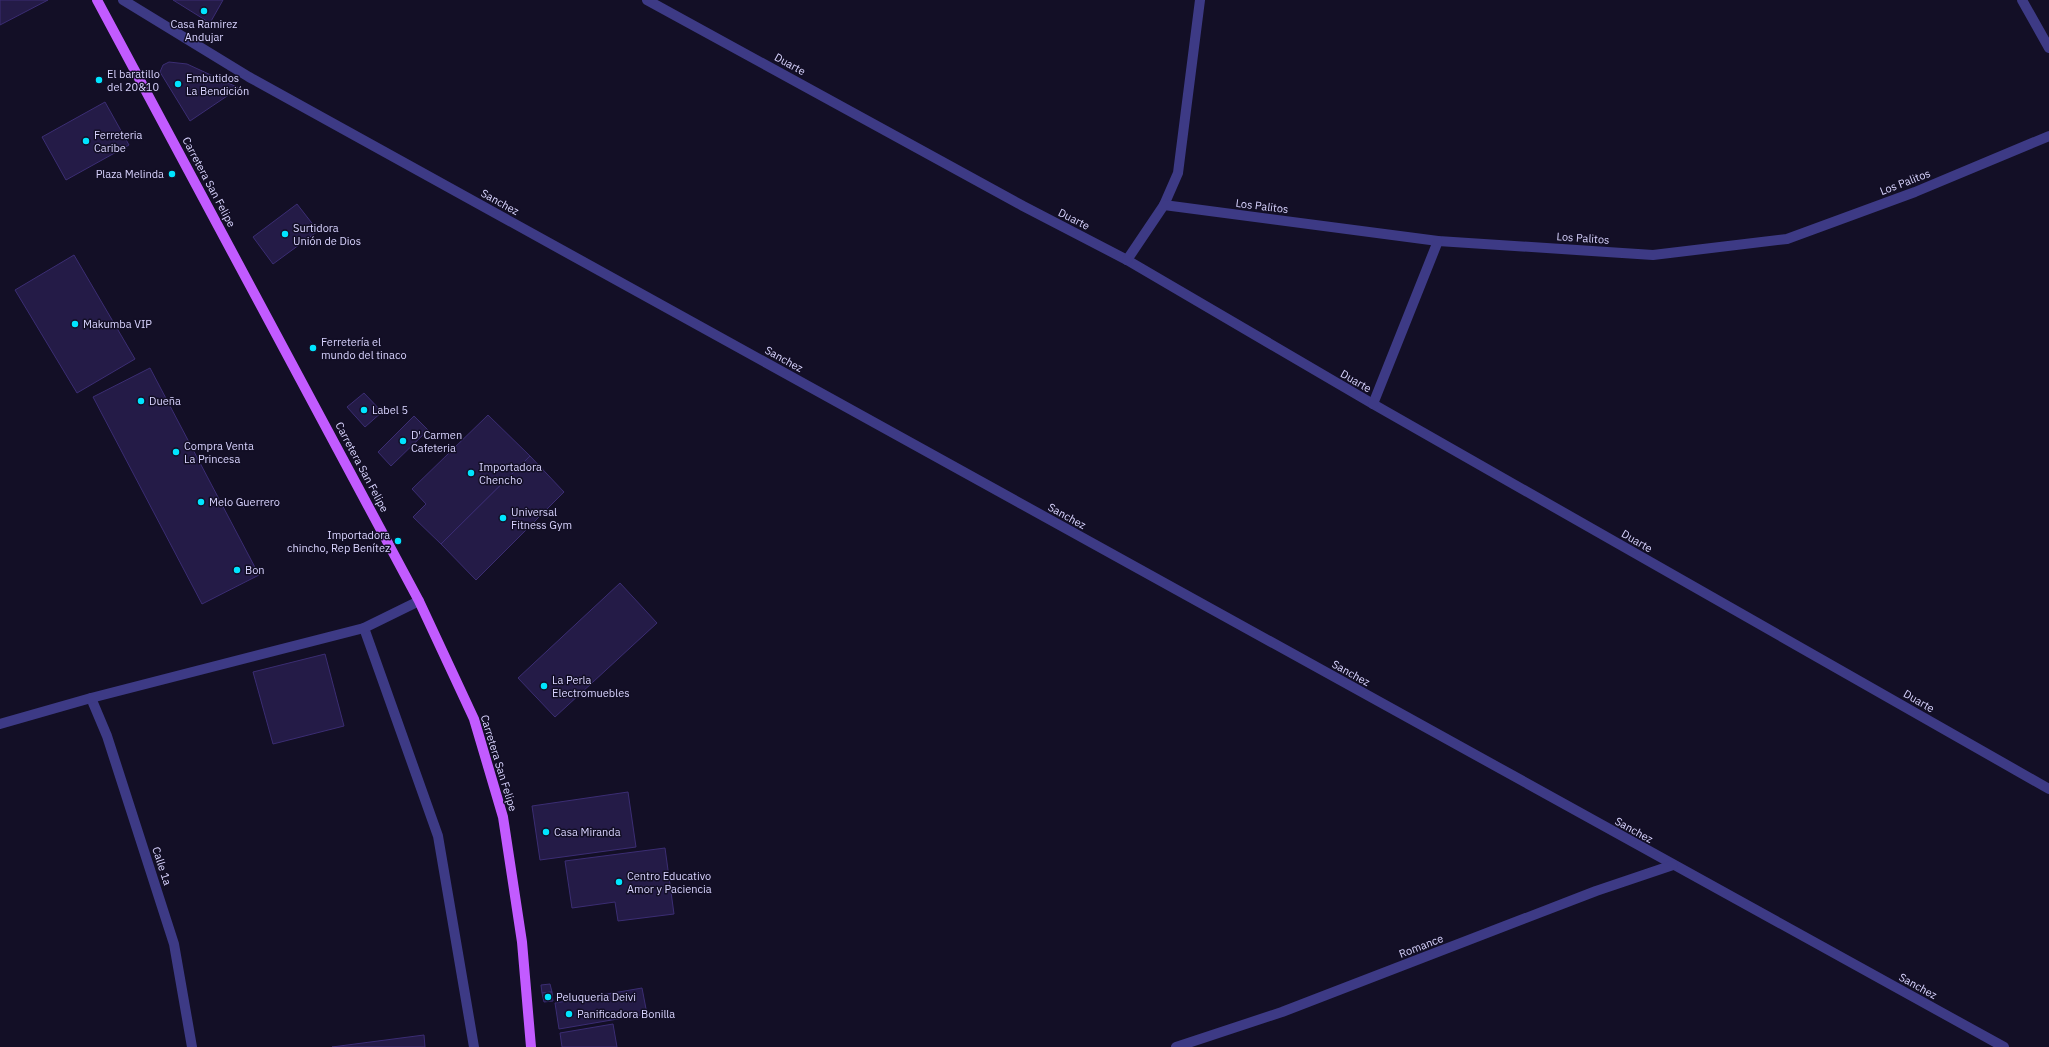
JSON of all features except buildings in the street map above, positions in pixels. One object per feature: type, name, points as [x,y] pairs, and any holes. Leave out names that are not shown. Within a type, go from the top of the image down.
[{"type":"main road","name":"Carretera San Felipe","points":[[97,0],[419,601],[474,719],[504,817],[522,942],[531,1047]]},
{"type":"street","name":"Sanchez","points":[[123,0],[249,77],[2004,1047]]},
{"type":"street","name":"Duarte","points":[[647,0],[1023,206],[1127,260],[1372,404],[2049,789]]},
{"type":"street","points":[[1127,260],[1164,205],[1178,173],[1200,0]]},
{"type":"street","points":[[2022,0],[2049,48]]},
{"type":"street","name":"Los Palitos","points":[[1164,205],[1438,241],[1653,255],[1787,239],[1915,192],[2049,136]]},
{"type":"street","points":[[1372,404],[1438,241]]},
{"type":"street","points":[[0,724],[91,698],[364,628],[419,601]]},
{"type":"street","points":[[364,628],[438,836],[474,1047]]},
{"type":"street","name":"Calle 1a","points":[[91,698],[107,736],[174,944],[192,1047]]},
{"type":"street","name":"Romance","points":[[1176,1047],[1282,1012],[1596,891],[1673,865]]},
{"type":"place","name":"Casa Ramirez Andujar","points":[[204,11]]},
{"type":"place","name":"El baratillo del 20&10","points":[[99,80]]},
{"type":"place","name":"Embutidos La Bendición","points":[[178,84]]},
{"type":"place","name":"Ferreteria Caribe","points":[[86,141]]},
{"type":"place","name":"Plaza Melinda","points":[[172,174]]},
{"type":"place","name":"Surtidora Unión de Dios","points":[[285,234]]},
{"type":"place","name":"Makumba VIP","points":[[75,324]]},
{"type":"place","name":"Ferretería el mundo del tinaco","points":[[313,348]]},
{"type":"place","name":"Dueña","points":[[141,401]]},
{"type":"place","name":"Label 5","points":[[364,410]]},
{"type":"place","name":"D' Carmen Cafeteria","points":[[403,441]]},
{"type":"place","name":"Compra Venta La Princesa","points":[[176,452]]},
{"type":"place","name":"Importadora Chencho","points":[[471,473]]},
{"type":"place","name":"Melo Guerrero","points":[[201,502]]},
{"type":"place","name":"Universal Fitness Gym","points":[[503,518]]},
{"type":"place","name":"Importadora chincho, Rep Benítez","points":[[398,541]]},
{"type":"place","name":"Bon","points":[[237,570]]},
{"type":"place","name":"La Perla Electromuebles","points":[[544,686]]},
{"type":"place","name":"Casa Miranda","points":[[546,832]]},
{"type":"place","name":"Centro Educativo Amor y Paciencia","points":[[619,882]]},
{"type":"place","name":"Peluqueria Deivi","points":[[548,997]]},
{"type":"place","name":"Panificadora Bonilla","points":[[569,1014]]}]
